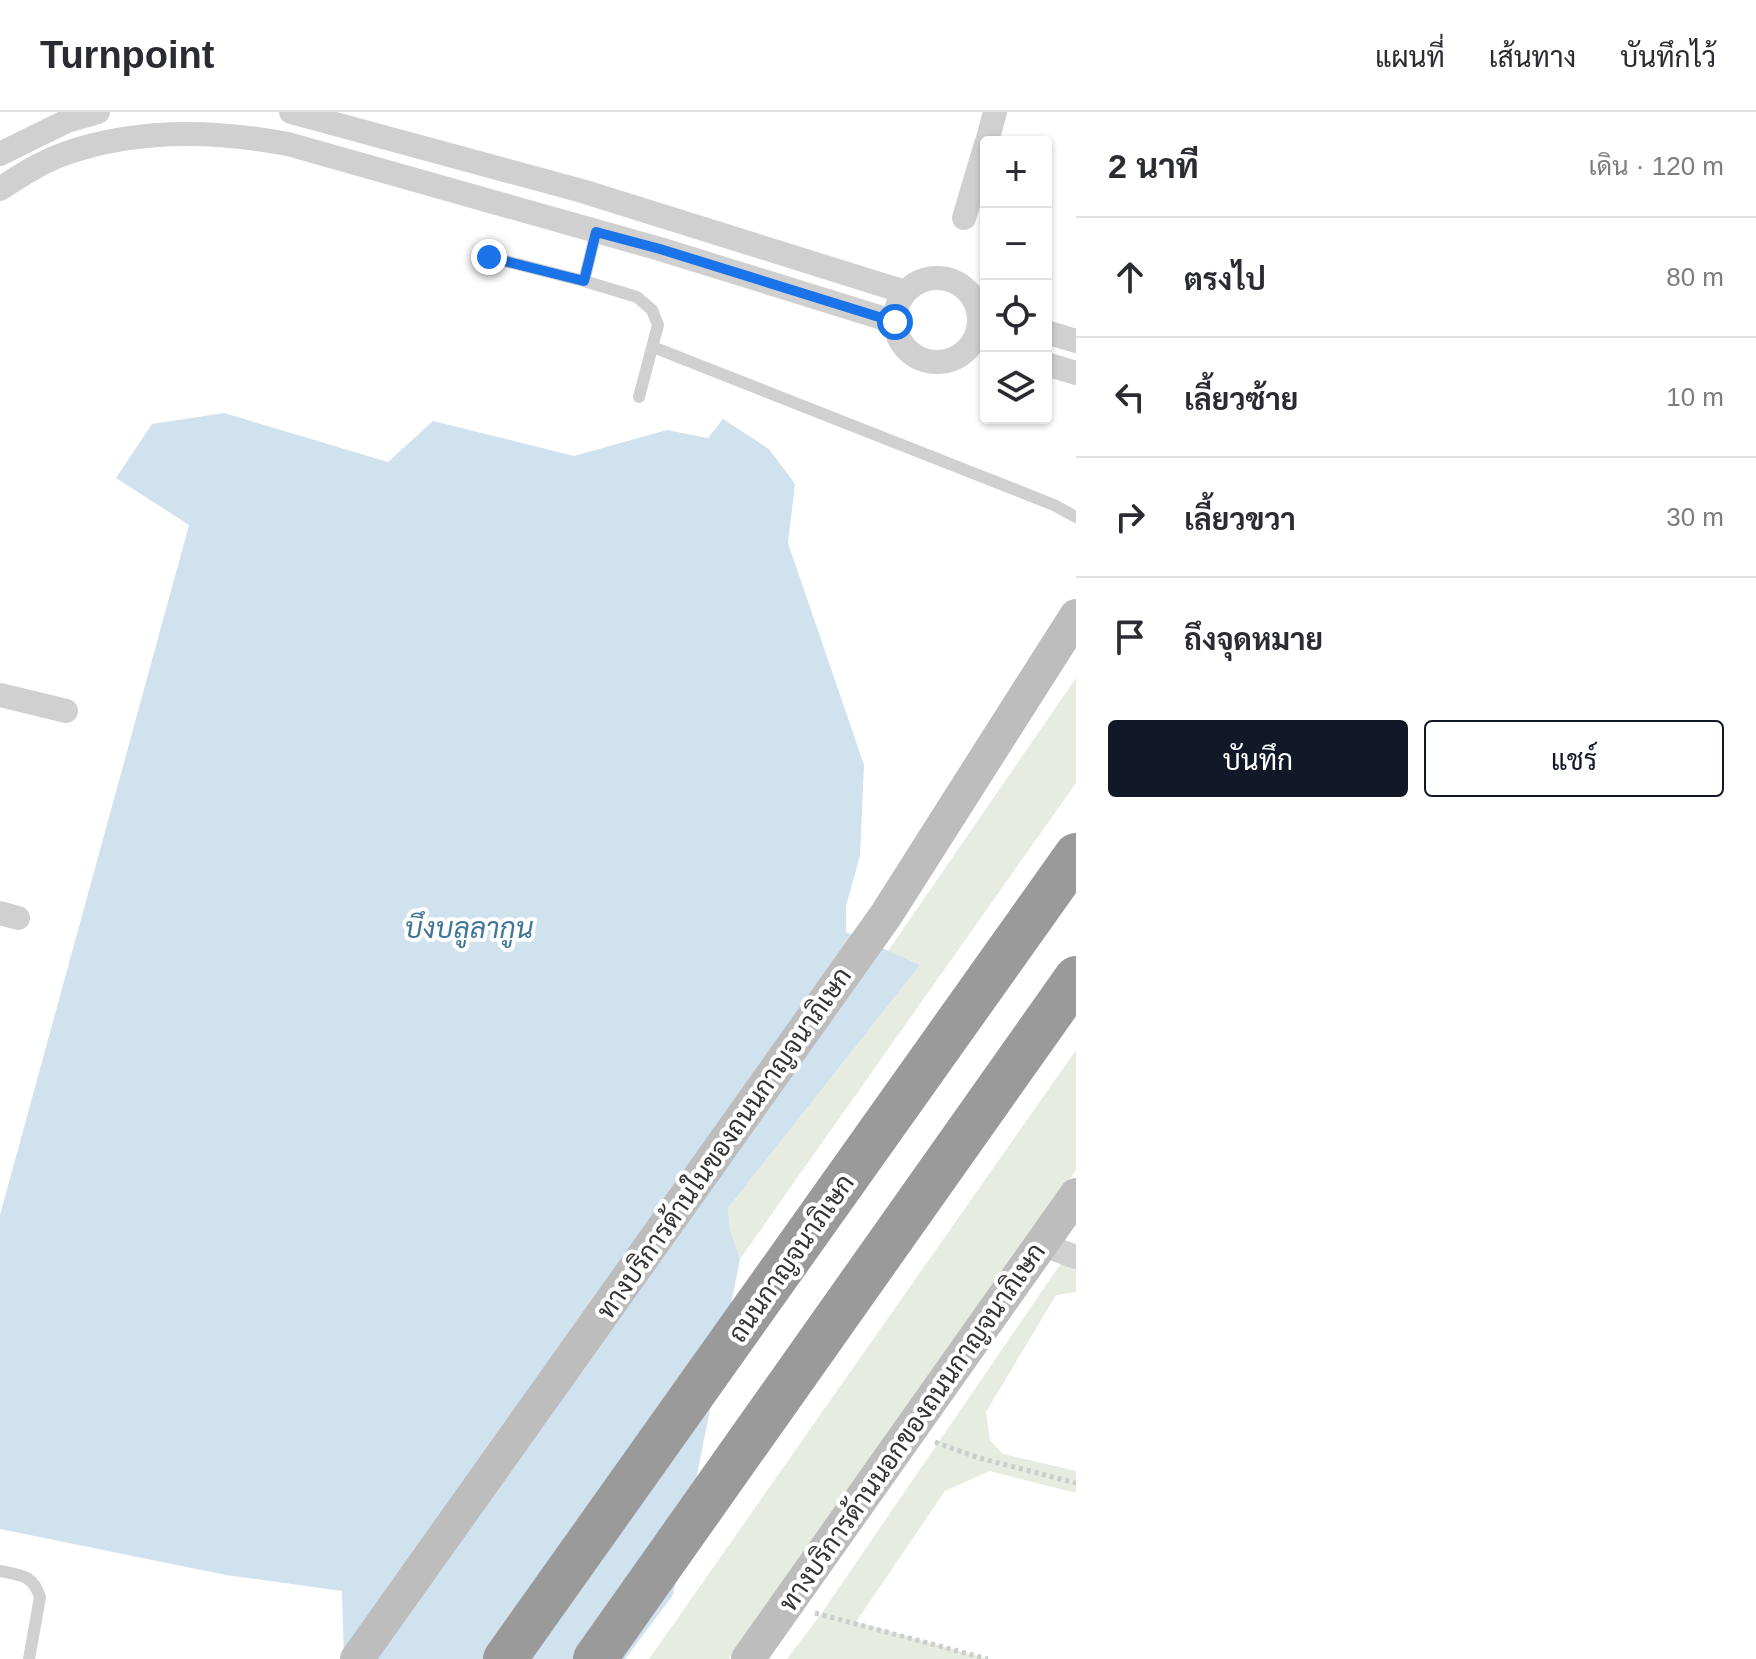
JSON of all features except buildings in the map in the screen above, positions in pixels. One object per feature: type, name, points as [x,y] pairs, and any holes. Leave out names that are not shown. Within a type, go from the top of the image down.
[{"type":"highway","name":"ถนนกาญจนาภิเษก","points":[[505,1659],[1076,855]]},
{"type":"highway","points":[[595,1659],[1076,978]]},
{"type":"main road","name":"ทางบริการด้านในของถนนกาญจนาภิเษก","points":[[357,1659],[886,915],[1076,616]]},
{"type":"main road","name":"ทางบริการด้านนอกของถนนกาญจนาภิเษก","points":[[748,1659],[1076,1195]]},
{"type":"street","points":[[0,154],[67,121],[98,112]]},
{"type":"street","points":[[291,112],[582,191],[905,292]]},
{"type":"street","points":[[988,136],[995,112]]},
{"type":"street","points":[[0,189],[62,154],[129,137],[165,133],[250,137],[288,144],[660,249],[895,322]]},
{"type":"street","points":[[964,218],[980,163]]},
{"type":"street","points":[[980,311],[969,292],[951,280],[926,279],[905,292],[895,311],[895,322],[897,335],[914,355],[939,361],[979,344],[977,333],[980,322]]},
{"type":"street","points":[[1052,334],[1076,341]]},
{"type":"street","points":[[1052,366],[1076,373]]},
{"type":"street","points":[[0,695],[66,711]]},
{"type":"street","points":[[1041,1244],[1076,1257]]},
{"type":"lane","points":[[584,281],[596,232]]},
{"type":"lane","points":[[489,257],[637,297],[652,310],[658,325],[639,397]]},
{"type":"lane","points":[[653,347],[1054,505],[1076,517]]},
{"type":"lane","points":[[0,1571],[19,1574],[31,1580],[40,1597],[29,1659]]},
{"type":"path","points":[[908,1432],[979,1458],[1076,1483]]},
{"type":"path","points":[[785,1605],[988,1659]]},
{"type":"shaded area","points":[[1076,678],[1076,783],[740,1259],[730,1230],[728,1208],[920,965],[888,951]]},
{"type":"shaded area","points":[[1076,1050],[1076,1170],[729,1659],[649,1659]]},
{"type":"shaded area","points":[[1076,1245],[1076,1292],[1056,1295],[986,1412],[990,1440],[1003,1454],[1076,1471],[1076,1493],[990,1471],[945,1491],[856,1622],[988,1659],[787,1659],[821,1614]]},
{"type":"water","name":"บึงบลูลากูน","points":[[224,413],[388,462],[433,421],[574,456],[667,430],[708,438],[723,419],[769,449],[795,484],[788,543],[864,765],[860,856],[846,906],[846,932],[920,965],[728,1208],[730,1230],[740,1259],[673,1595],[625,1659],[344,1659],[342,1591],[226,1575],[0,1529],[0,1215],[189,525],[116,478],[152,424]]},
{"type":"route","points":[[489,257],[584,281],[596,232],[895,322]]}]
